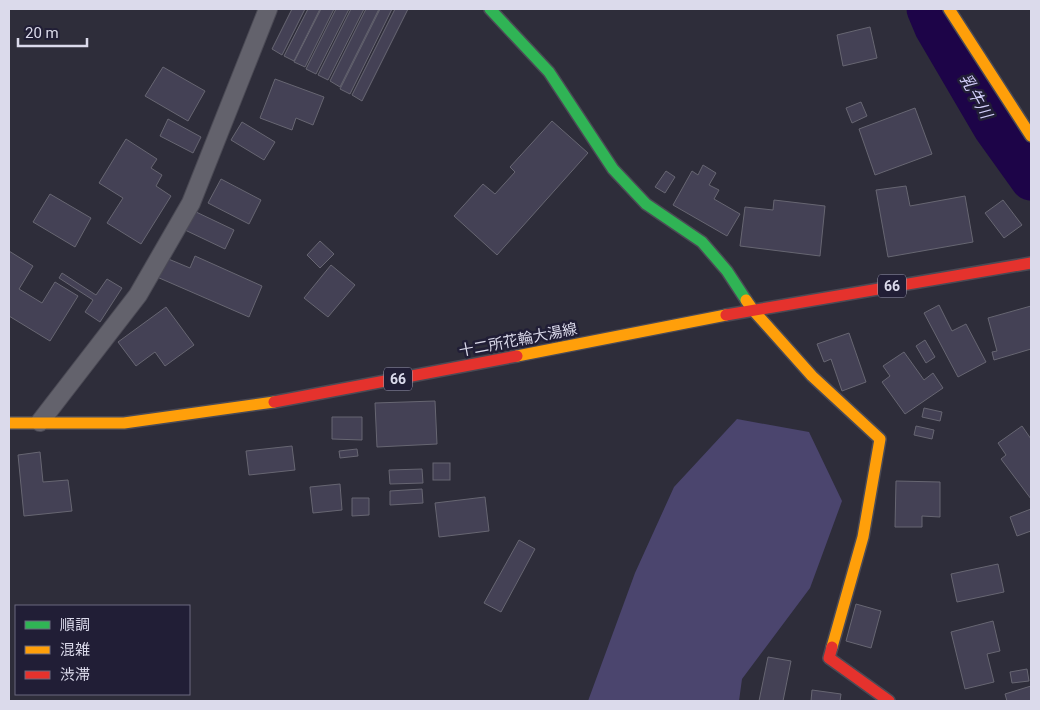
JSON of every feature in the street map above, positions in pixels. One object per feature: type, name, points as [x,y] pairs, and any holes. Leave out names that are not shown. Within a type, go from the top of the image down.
[{"type":"street","points":[[40,422],[138,295],[191,203],[268,9]]},
{"type":"street","points":[[490,9],[549,72],[613,170],[646,204],[702,242],[727,271],[753,310],[812,376],[880,439],[863,537],[829,658],[890,701]]},
{"type":"street","points":[[949,9],[1031,136]]},
{"type":"street","name":"十二所花輪大湯線","points":[[9,423],[124,423],[284,401],[753,310],[1031,263]]},
{"type":"shaded area","points":[[737,419],[809,432],[842,501],[810,588],[742,679],[739,701],[588,701],[635,573],[674,487]]},
{"type":"building","points":[[292,9],[305,9],[282,55],[272,49]]},
{"type":"building","points":[[308,9],[320,9],[294,61],[284,56]]},
{"type":"building","points":[[321,9],[334,9],[305,67],[294,62]]},
{"type":"building","points":[[336,9],[349,9],[316,74],[306,69]]},
{"type":"building","points":[[351,9],[364,9],[328,80],[318,75]]},
{"type":"building","points":[[366,9],[379,9],[340,87],[330,81]]},
{"type":"building","points":[[380,9],[392,9],[350,94],[340,89]]},
{"type":"building","points":[[395,9],[408,9],[362,101],[352,95]]},
{"type":"building","points":[[870,27],[877,58],[843,66],[837,35]]},
{"type":"building","points":[[163,67],[205,91],[188,121],[145,96]]},
{"type":"building","points":[[275,79],[324,97],[313,125],[296,118],[292,130],[260,118]]},
{"type":"building","points":[[861,102],[867,116],[852,123],[846,108]]},
{"type":"building","points":[[915,108],[932,154],[875,175],[859,129]]},
{"type":"building","points":[[168,119],[201,137],[193,153],[160,136]]},
{"type":"building","points":[[552,121],[588,153],[497,255],[454,216],[483,184],[495,194],[515,172],[510,167]]},
{"type":"building","points":[[242,122],[275,142],[264,160],[231,140]]},
{"type":"building","points":[[126,139],[157,159],[151,168],[162,175],[156,186],[171,196],[141,244],[107,223],[123,198],[99,183]]},
{"type":"building","points":[[703,165],[716,173],[709,185],[719,190],[714,199],[740,214],[727,236],[673,205],[692,171],[698,175]]},
{"type":"building","points":[[666,171],[675,177],[665,193],[655,187]]},
{"type":"building","points":[[221,179],[261,200],[249,224],[208,203]]},
{"type":"building","points":[[906,186],[910,206],[965,196],[973,242],[888,257],[876,190]]},
{"type":"building","points":[[50,194],[91,218],[75,247],[33,222]]},
{"type":"building","points":[[774,200],[825,206],[820,256],[740,246],[745,207],[773,210]]},
{"type":"building","points":[[1003,200],[1022,225],[1004,238],[985,213]]},
{"type":"building","points":[[194,211],[234,230],[225,249],[185,230]]},
{"type":"building","points":[[320,241],[334,254],[320,268],[307,255]]},
{"type":"building","points":[[9,251],[33,266],[19,289],[42,303],[55,282],[78,296],[50,341],[9,316]]},
{"type":"building","points":[[195,256],[262,286],[249,317],[157,277],[166,258],[190,268]]},
{"type":"building","points":[[331,265],[355,285],[328,317],[304,298]]},
{"type":"building","points":[[62,273],[96,295],[107,279],[122,288],[100,322],[85,312],[93,300],[59,278]]},
{"type":"building","points":[[939,305],[952,331],[966,324],[986,362],[958,377],[924,313]]},
{"type":"building","points":[[1031,306],[1031,349],[994,360],[992,352],[997,351],[988,318]]},
{"type":"building","points":[[166,307],[194,345],[165,366],[155,352],[136,366],[118,342]]},
{"type":"building","points":[[849,333],[866,382],[842,391],[831,359],[824,362],[817,344]]},
{"type":"building","points":[[925,340],[935,357],[926,363],[916,346]]},
{"type":"building","points":[[904,352],[924,380],[933,373],[943,388],[905,414],[882,382],[890,376],[883,366]]},
{"type":"building","points":[[435,401],[437,444],[377,447],[375,403]]},
{"type":"building","points":[[924,408],[942,412],[940,421],[922,417]]},
{"type":"building","points":[[332,417],[362,417],[362,440],[332,439]]},
{"type":"building","points":[[916,426],[934,430],[932,439],[914,435]]},
{"type":"building","points":[[1022,426],[1031,439],[1031,499],[1001,459],[1006,455],[998,443]]},
{"type":"building","points":[[292,446],[295,470],[249,475],[246,451]]},
{"type":"building","points":[[357,449],[358,456],[340,458],[339,451]]},
{"type":"building","points":[[40,452],[43,482],[68,480],[72,511],[24,516],[18,455]]},
{"type":"building","points":[[433,463],[450,463],[450,480],[433,480]]},
{"type":"building","points":[[422,469],[423,483],[390,484],[389,470]]},
{"type":"building","points":[[896,481],[940,482],[940,517],[922,516],[922,527],[895,527]]},
{"type":"building","points":[[340,484],[342,510],[313,513],[310,487]]},
{"type":"building","points":[[422,489],[423,503],[390,505],[390,491]]},
{"type":"building","points":[[485,497],[489,531],[439,537],[435,503]]},
{"type":"building","points":[[352,498],[369,498],[369,515],[352,516]]},
{"type":"building","points":[[1031,509],[1031,531],[1017,536],[1010,517]]},
{"type":"building","points":[[519,540],[535,549],[501,612],[484,603]]},
{"type":"building","points":[[998,564],[1004,592],[957,602],[951,574]]},
{"type":"building","points":[[856,604],[881,611],[871,648],[846,641]]},
{"type":"building","points":[[993,621],[1000,651],[987,654],[994,682],[965,689],[951,632]]},
{"type":"building","points":[[768,657],[791,661],[783,701],[759,701]]},
{"type":"building","points":[[1027,669],[1029,681],[1012,683],[1010,672]]},
{"type":"building","points":[[1031,686],[1031,701],[1007,701],[1005,694]]},
{"type":"building","points":[[812,690],[841,694],[840,701],[811,701]]},
{"type":"waterway","name":"乳牛川","points":[[927,9],[935,28],[993,127],[1031,180]]},
{"type":"traffic: fast","points":[[490,9],[549,72],[613,169],[646,204],[702,242],[727,271],[746,300]]},
{"type":"traffic: slow","points":[[949,9],[1031,136]]},
{"type":"traffic: slow","points":[[746,300],[812,376],[880,439],[863,537],[832,647]]},
{"type":"traffic: slow","points":[[517,356],[726,315]]},
{"type":"traffic: slow","points":[[9,423],[124,423],[274,402]]},
{"type":"traffic: jam","points":[[726,315],[1031,263]]},
{"type":"traffic: jam","points":[[274,402],[517,356]]},
{"type":"traffic: jam","points":[[832,647],[829,658],[889,701]]}]
